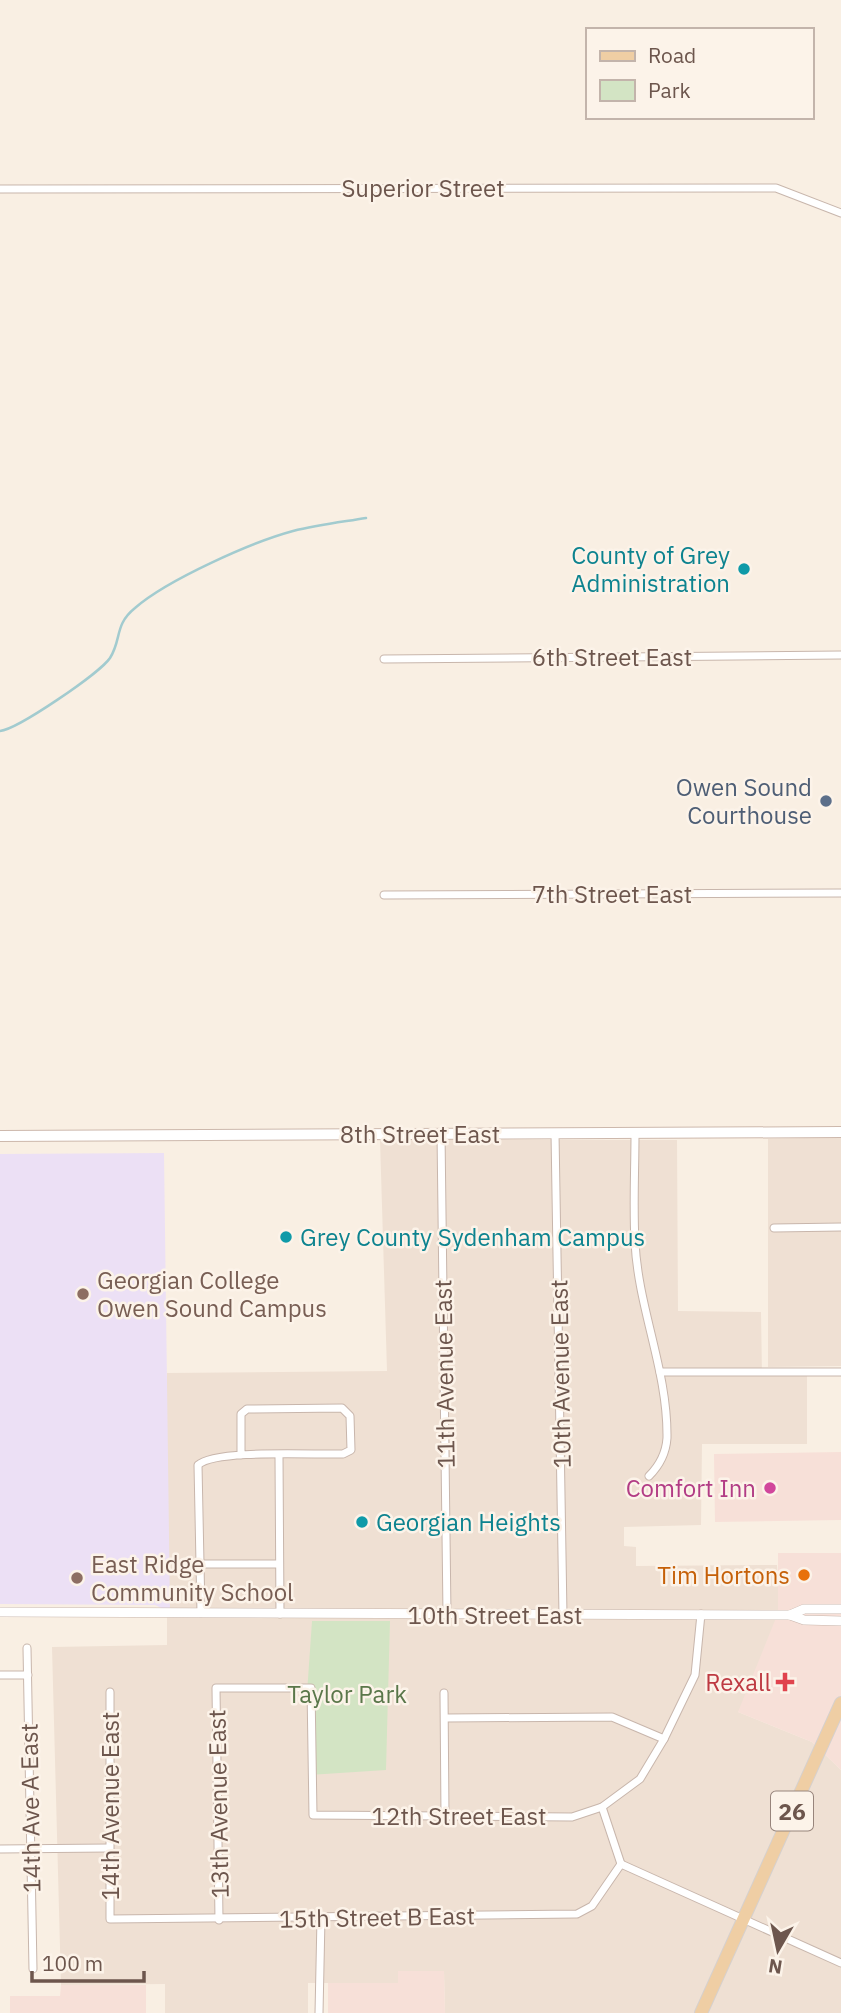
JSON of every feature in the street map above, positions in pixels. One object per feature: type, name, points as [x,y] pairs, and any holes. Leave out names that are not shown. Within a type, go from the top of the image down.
[{"type":"main road","name":"8th Street East","points":[[0,1136],[841,1132]]},
{"type":"main road","name":"26","points":[[701,2013],[841,1703]]},
{"type":"street","name":"Superior Street","points":[[0,189],[776,188],[841,213]]},
{"type":"street","name":"6th Street East","points":[[384,659],[841,655]]},
{"type":"street","name":"7th Street East","points":[[383,895],[841,892]]},
{"type":"street","name":"11th Avenue East","points":[[441,1133],[447,1614]]},
{"type":"street","name":"10th Avenue East","points":[[555,1133],[563,1615]]},
{"type":"street","points":[[635,1134],[635,1243],[642,1296],[660,1372],[667,1438],[661,1462],[649,1476]]},
{"type":"street","points":[[774,1228],[841,1227]]},
{"type":"street","points":[[660,1372],[841,1372]]},
{"type":"street","points":[[201,1613],[198,1465],[205,1458],[242,1455],[343,1454],[351,1450],[350,1416],[342,1408],[247,1409],[241,1414],[242,1455]]},
{"type":"street","points":[[279,1456],[277,1563],[280,1614]]},
{"type":"street","points":[[199,1564],[277,1563]]},
{"type":"street","name":"10th Street East","points":[[790,1615],[804,1609],[841,1609]]},
{"type":"street","name":"10th Street East","points":[[0,1612],[790,1615],[804,1620],[841,1621]]},
{"type":"street","points":[[701,1615],[695,1675],[664,1739],[640,1779],[602,1807],[621,1864],[841,1963]]},
{"type":"street","name":"14th Ave A East","points":[[27,1648],[33,1969]]},
{"type":"street","points":[[0,1675],[28,1675]]},
{"type":"street","name":"13th Avenue East","points":[[219,1920],[216,1688],[311,1688],[313,1815]]},
{"type":"street","name":"14th Avenue East","points":[[110,1692],[110,1919]]},
{"type":"street","points":[[444,1693],[445,1816]]},
{"type":"street","points":[[446,1718],[612,1717],[664,1739]]},
{"type":"street","name":"12th Street East","points":[[313,1815],[572,1817],[602,1807]]},
{"type":"street","points":[[0,1849],[109,1848]]},
{"type":"street","name":"15th Street B East","points":[[110,1919],[219,1920],[577,1914],[592,1906],[621,1864]]},
{"type":"street","points":[[319,2013],[321,1918]]},
{"type":"shaded area","points":[[841,1137],[841,1366],[768,1367],[768,1139]]},
{"type":"shaded area","points":[[380,1140],[677,1140],[678,1311],[761,1312],[762,1376],[807,1376],[807,1444],[702,1444],[701,1525],[624,1527],[624,1546],[636,1547],[636,1566],[777,1565],[779,1604],[841,1604],[738,1712],[812,1742],[841,1770],[841,2013],[445,2013],[444,1971],[398,1971],[398,1983],[308,1983],[308,2013],[165,2013],[165,1984],[61,1985],[52,1647],[167,1645],[167,1373],[387,1371]]},
{"type":"shaded area","name":"Georgian College Owen Sound Campus","points":[[164,1153],[170,1612],[155,1605],[0,1604],[0,1154]]},
{"type":"shaded area","points":[[841,1452],[841,1520],[715,1522],[714,1454]]},
{"type":"shaded area","points":[[778,1553],[841,1553],[841,1770],[812,1742],[738,1712],[778,1613]]},
{"type":"shaded area","points":[[398,1971],[444,1971],[445,2013],[328,2013],[328,1983],[398,1983]]},
{"type":"shaded area","points":[[61,1985],[146,1985],[146,2013],[10,2013],[10,1996],[60,1996]]},
{"type":"green space","name":"Taylor Park","points":[[312,1621],[390,1621],[386,1770],[309,1775],[307,1693]]},
{"type":"waterway","points":[[0,731],[40,711],[103,665],[114,651],[121,626],[128,614],[167,586],[211,563],[276,536],[366,518]]},
{"type":"place","name":"County of Grey Administration","points":[[744,569]]},
{"type":"place","name":"Owen Sound Courthouse","points":[[826,801]]},
{"type":"place","name":"Grey County Sydenham Campus","points":[[286,1237]]},
{"type":"place","name":"Georgian College Owen Sound Campus","points":[[83,1294]]},
{"type":"place","name":"Comfort Inn","points":[[770,1488]]},
{"type":"place","name":"Georgian Heights","points":[[362,1522]]},
{"type":"place","name":"Tim Hortons","points":[[804,1575]]},
{"type":"place","name":"East Ridge Community School","points":[[77,1578]]},
{"type":"place","name":"Rexall","points":[[785,1682]]}]
